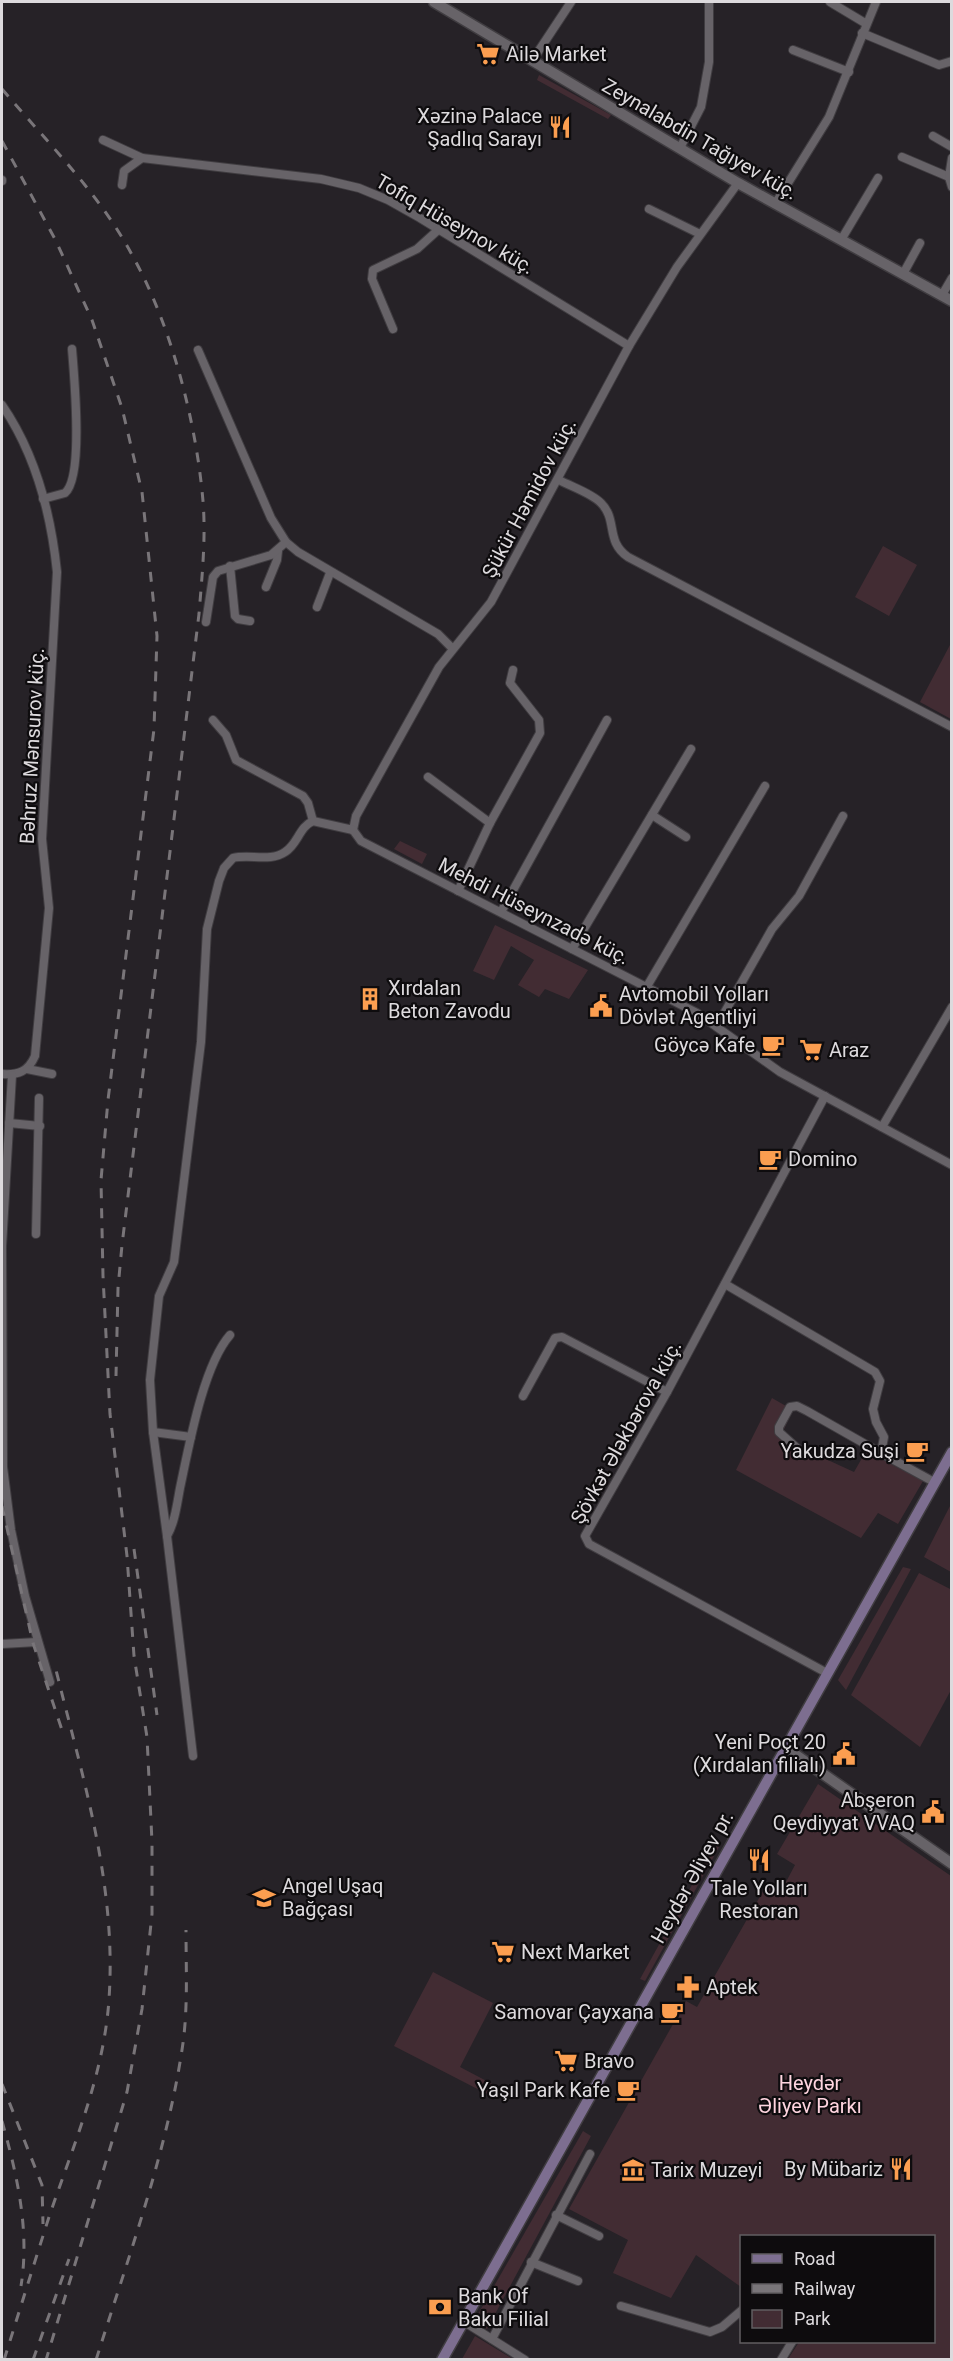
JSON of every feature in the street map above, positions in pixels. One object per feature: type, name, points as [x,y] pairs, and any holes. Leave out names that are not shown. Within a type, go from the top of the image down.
[{"type":"main road","name":"Heydər Əliyev pr.","points":[[442,2360],[951,1452]]},
{"type":"street","name":"Zeynalabdin Tağıyev küç.","points":[[434,2],[738,183],[946,298]]},
{"type":"street","points":[[532,61],[571,2]]},
{"type":"street","points":[[680,148],[701,107],[709,62],[709,2]]},
{"type":"street","points":[[830,2],[866,23]]},
{"type":"street","points":[[775,204],[829,117],[849,72],[875,2]]},
{"type":"street","points":[[862,33],[939,65],[951,62]]},
{"type":"street","points":[[793,51],[849,72]]},
{"type":"street","points":[[933,136],[951,147]]},
{"type":"street","name":"Tofiq Hüseynov küç.","points":[[103,140],[142,158],[344,183],[388,200],[630,346]]},
{"type":"street","points":[[902,157],[949,177]]},
{"type":"street","points":[[122,185],[124,171],[142,158]]},
{"type":"street","points":[[951,158],[949,177],[951,187]]},
{"type":"street","points":[[841,240],[878,178]]},
{"type":"street","name":"Şükür Həmidov küç.","points":[[353,830],[356,816],[452,648],[491,602],[630,346],[671,276],[738,183]]},
{"type":"street","points":[[650,209],[700,234]]},
{"type":"street","points":[[393,329],[372,279],[373,270],[417,249],[438,230]]},
{"type":"street","points":[[903,274],[920,243]]},
{"type":"street","points":[[946,298],[951,278]]},
{"type":"street","points":[[43,499],[65,493],[72,483],[77,426],[72,349]]},
{"type":"street","points":[[198,350],[271,518],[286,542],[330,573],[438,634],[452,648]]},
{"type":"street","name":"Bəhruz Mənsurov küç.","points":[[2,405],[15,425],[27,451],[43,499],[54,542],[57,572],[42,839],[49,908],[35,1056],[27,1069]]},
{"type":"street","points":[[559,480],[602,504],[607,512],[614,544],[628,557],[951,727]]},
{"type":"street","points":[[206,622],[213,577],[218,571],[278,551],[286,542]]},
{"type":"street","points":[[266,587],[278,560],[278,551]]},
{"type":"street","points":[[230,566],[235,616],[238,619],[250,621]]},
{"type":"street","points":[[317,607],[330,573]]},
{"type":"street","points":[[458,891],[490,823],[540,733],[540,720],[510,683],[513,670]]},
{"type":"street","points":[[213,720],[226,735],[236,760],[303,796],[308,803],[313,820]]},
{"type":"street","points":[[501,912],[607,720]]},
{"type":"street","points":[[572,949],[691,749]]},
{"type":"street","points":[[428,777],[490,823]]},
{"type":"street","points":[[646,988],[765,786]]},
{"type":"street","points":[[652,815],[686,837]]},
{"type":"street","points":[[714,1024],[722,1017],[772,929],[799,896],[843,816]]},
{"type":"street","points":[[313,820],[353,830]]},
{"type":"street","points":[[193,1756],[153,1432],[150,1380],[159,1296],[174,1262],[201,1042],[206,940],[219,881],[224,868],[233,858],[276,856],[285,853],[302,829],[313,820]]},
{"type":"street","name":"Mehdi Hüseynzadə küç.","points":[[353,830],[362,841],[714,1024],[780,1072],[951,1165]]},
{"type":"street","points":[[882,1127],[951,1007]]},
{"type":"street","points":[[2,1074],[12,1075],[27,1069],[52,1074]]},
{"type":"street","points":[[12,1075],[2,1246],[3,1467],[11,1530],[37,1642],[50,1682]]},
{"type":"street","name":"Şövkət Ələkbərova küç.","points":[[825,1096],[667,1392],[586,1532],[586,1541],[827,1673]]},
{"type":"street","points":[[36,1234],[39,1098]]},
{"type":"street","points":[[9,1123],[40,1126]]},
{"type":"street","points":[[725,1284],[875,1372],[881,1386],[873,1409],[876,1422],[884,1437],[881,1453]]},
{"type":"street","points":[[167,1536],[173,1522],[191,1437],[212,1365],[222,1344],[230,1335]]},
{"type":"street","points":[[523,1396],[555,1338],[562,1336],[667,1392]]},
{"type":"street","points":[[798,1449],[779,1432],[779,1426],[790,1407],[797,1406],[934,1482]]},
{"type":"street","points":[[153,1432],[191,1437]]},
{"type":"street","points":[[2,1644],[37,1642]]},
{"type":"street","points":[[786,1748],[951,1863]]},
{"type":"street","points":[[492,2339],[590,2154]]},
{"type":"street","points":[[556,2215],[599,2236]]},
{"type":"street","points":[[531,2262],[578,2281]]},
{"type":"street","points":[[621,2306],[710,2332],[722,2327],[740,2311]]},
{"type":"street","points":[[463,2321],[525,2360]]},
{"type":"street","points":[[781,2360],[791,2343]]},
{"type":"green space","points":[[539,75],[611,115],[608,119],[537,80]]},
{"type":"green space","points":[[883,546],[917,565],[889,616],[855,597]]},
{"type":"green space","points":[[951,643],[951,719],[920,702]]},
{"type":"green space","points":[[400,841],[427,854],[422,864],[394,849]]},
{"type":"green space","points":[[495,925],[588,970],[569,999],[545,989],[539,997],[518,985],[534,960],[511,946],[494,980],[473,971]]},
{"type":"green space","points":[[772,1398],[793,1410],[780,1438],[854,1472],[866,1451],[923,1481],[898,1524],[878,1513],[861,1538],[736,1470]]},
{"type":"green space","points":[[951,1504],[951,1572],[924,1557]]},
{"type":"green space","points":[[903,1567],[911,1569],[846,1690],[838,1680]]},
{"type":"green space","points":[[919,1573],[952,1590],[951,1690],[920,1747],[851,1695]]},
{"type":"green space","name":"Heydər Əliyev Parkı","points":[[818,1784],[951,1876],[951,2359],[788,2359],[798,2343],[935,2343],[935,2235],[740,2235],[740,2286],[696,2255],[671,2298],[613,2273],[628,2240],[569,2209],[686,2001],[697,2007],[766,1886],[780,1893],[795,1865],[777,1854]]},
{"type":"green space","points":[[714,1845],[719,1847],[645,1981],[640,1979]]},
{"type":"green space","points":[[433,1972],[493,2003],[460,2067],[498,2087],[493,2097],[394,2046]]},
{"type":"green space","points":[[583,2131],[591,2136],[487,2329],[474,2321]]},
{"type":"green space","points":[[475,2336],[513,2359],[462,2359]]},
{"type":"railway","points":[[2,89],[71,168],[103,209],[131,253],[145,281],[170,341],[188,406],[200,470],[203,501],[204,543],[199,614],[122,1245],[118,1288],[116,1376]]},
{"type":"railway","points":[[2,141],[56,241],[92,320],[122,408],[142,492],[157,636],[154,729],[108,1100],[101,1180],[110,1414],[127,1556],[134,1656],[147,1737],[152,1842],[152,1914],[142,2009],[127,2092],[46,2360]]},
{"type":"railway","points":[[2,1506],[33,1643],[64,1736]]},
{"type":"railway","points":[[134,1549],[157,1715]]},
{"type":"railway","points":[[4,2360],[94,2083],[101,2055],[109,1999],[110,1956],[103,1872],[86,1789],[55,1666]]},
{"type":"railway","points":[[96,2360],[146,2203],[168,2123],[186,2015],[186,1930]]},
{"type":"railway","points":[[2,2084],[42,2185],[43,2224]]},
{"type":"railway","points":[[2,2121],[13,2162],[23,2223],[21,2286]]},
{"type":"railway","points":[[33,2360],[69,2259]]},
{"type":"place","name":"Ailə Market","points":[[488,54]]},
{"type":"place","name":"Xәzinә Palace Şadlıq Sarayı","points":[[560,127]]},
{"type":"place","name":"Xırdalan Beton Zavodu","points":[[370,999]]},
{"type":"place","name":"Avtomobil Yolları Dövlət Agentliyi","points":[[601,1006]]},
{"type":"place","name":"Göycə Kafe","points":[[773,1045]]},
{"type":"place","name":"Araz","points":[[811,1050]]},
{"type":"place","name":"Domino","points":[[770,1159]]},
{"type":"place","name":"Yakudza Suşi","points":[[917,1451]]},
{"type":"place","name":"Yeni Poçt 20 (Xırdalan filialı)","points":[[844,1754]]},
{"type":"place","name":"Abşeron Qeydiyyat VVAQ","points":[[933,1812]]},
{"type":"place","name":"Tale Yolları Restoran","points":[[759,1860]]},
{"type":"place","name":"Angel Uşaq Bağçası","points":[[264,1898]]},
{"type":"place","name":"Next Market","points":[[503,1952]]},
{"type":"place","name":"Aptek","points":[[688,1987]]},
{"type":"place","name":"Samovar Çayxana","points":[[672,2012]]},
{"type":"place","name":"Bravo","points":[[566,2061]]},
{"type":"place","name":"Yaşıl Park Kafe","points":[[628,2090]]},
{"type":"place","name":"By Mübariz","points":[[901,2169]]},
{"type":"place","name":"Tarix Muzeyi","points":[[633,2170]]},
{"type":"place","name":"Bank Of Baku Filial","points":[[440,2307]]}]
